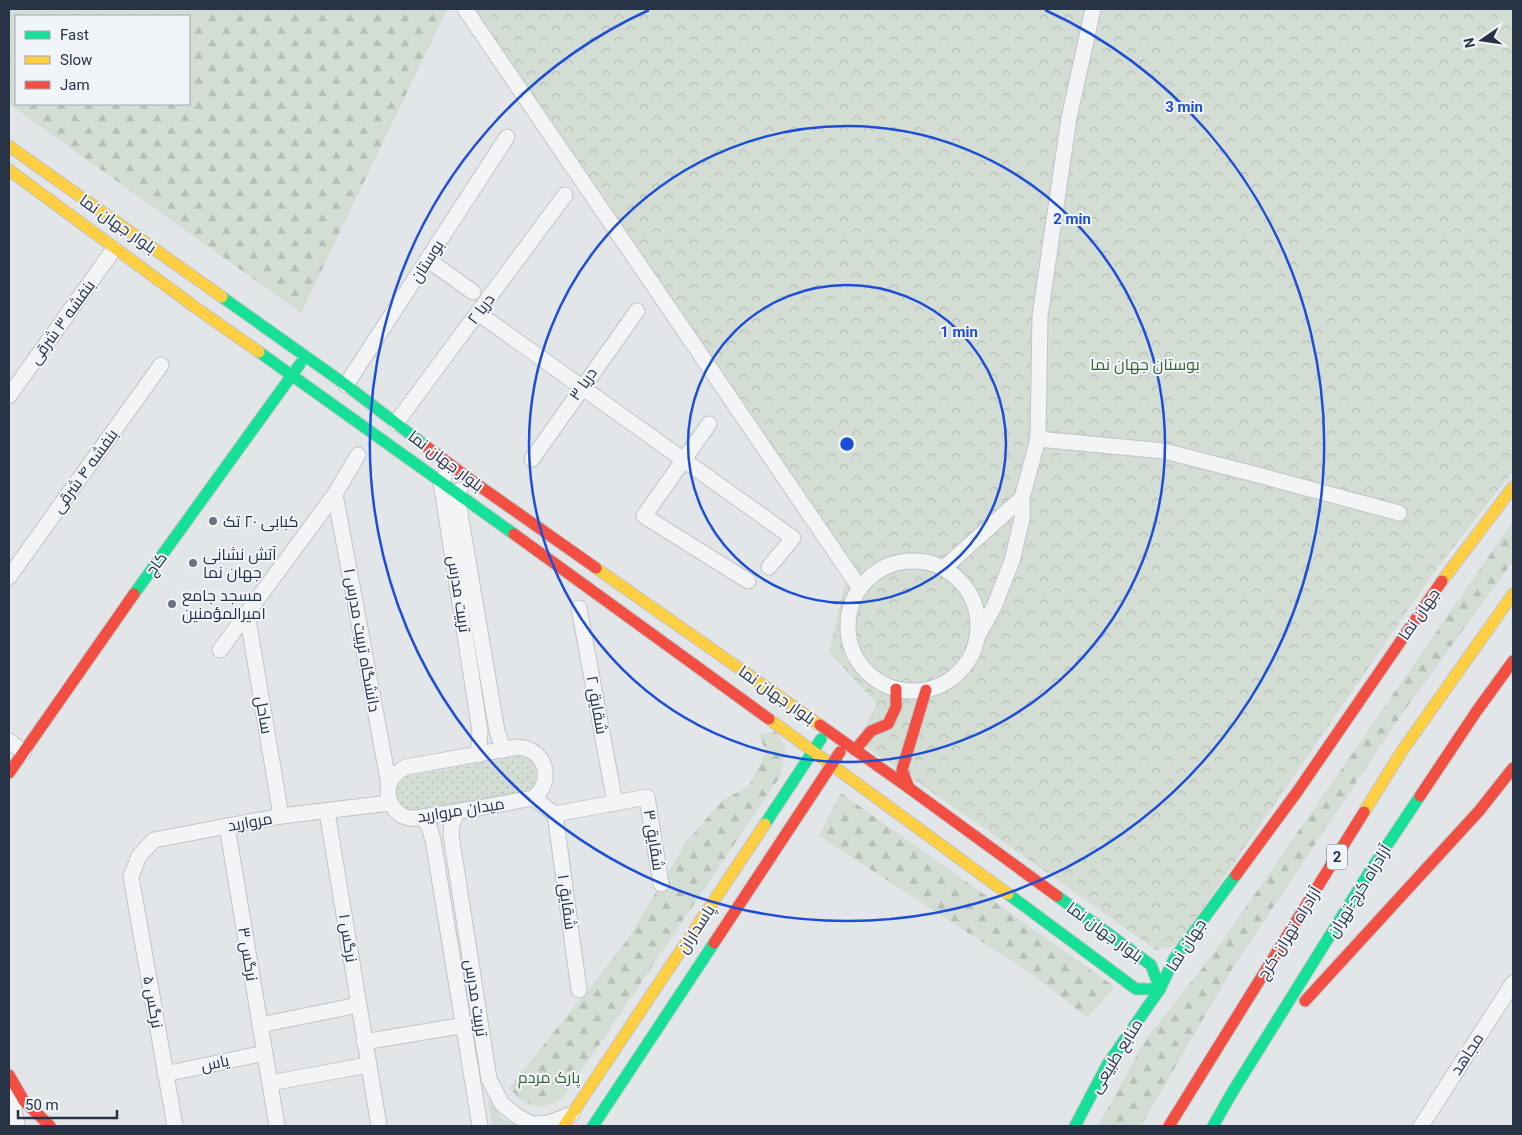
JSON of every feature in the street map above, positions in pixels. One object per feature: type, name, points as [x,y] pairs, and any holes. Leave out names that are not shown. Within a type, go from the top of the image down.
[{"type":"main road","name":"بلوار جهان نما","points":[[9,146],[346,386],[468,478],[908,788],[1151,965],[1160,989],[1136,989],[832,764],[292,374],[114,249],[9,170]]},
{"type":"main road","name":"کاج","points":[[9,773],[117,618],[305,357]]},
{"type":"main road","name":"جهان نما","points":[[1160,989],[1174,959],[1297,792],[1441,582],[1513,486]]},
{"type":"main road","name":"جهان نما","points":[[1248,879],[1430,616],[1513,503]]},
{"type":"main road","name":"آزادراه تهران-کرج","points":[[1170,1126],[1402,751],[1513,594]]},
{"type":"main road","name":"آزادراه کرج-تهران","points":[[1213,1126],[1372,868],[1476,712],[1513,661]]},
{"type":"main road","name":"پاسداران","points":[[593,1126],[832,764],[871,731],[888,724],[896,707],[896,689]]},
{"type":"main road","points":[[908,788],[902,770],[926,690]]},
{"type":"main road","name":"پاسداران","points":[[568,1120],[826,730]]},
{"type":"main road","points":[[1260,1050],[1479,811],[1513,768]]},
{"type":"main road","name":"جهان نما","points":[[1160,989],[1179,974]]},
{"type":"main road","name":"منابع طبیعی","points":[[1075,1126],[1107,1065],[1160,989]]},
{"type":"main road","points":[[632,1025],[650,1040]]},
{"type":"main road","points":[[9,1075],[24,1100],[50,1126]]},
{"type":"street","points":[[466,9],[859,588]]},
{"type":"street","points":[[977,637],[978,617],[972,597],[960,580],[944,568],[926,561],[907,560],[888,564],[872,574],[859,588],[851,604],[847,622],[848,640],[855,657],[865,671],[880,682],[896,689],[911,692],[926,690],[945,683],[960,671],[971,656],[977,637],[994,606],[1012,561],[1022,519],[1022,498],[1038,439],[1040,316],[1069,118],[1093,9]]},
{"type":"street","name":"بوستان","points":[[346,386],[507,137]]},
{"type":"street","name":"دریا ۲","points":[[396,423],[565,195]]},
{"type":"street","name":"بنفشه ۳ شرقی","points":[[9,396],[114,249]]},
{"type":"street","points":[[428,260],[473,292]]},
{"type":"street","name":"دریا ۳","points":[[532,459],[581,387],[637,311]]},
{"type":"street","points":[[478,313],[793,538],[769,567]]},
{"type":"street","name":"بنفشه ۴ شرقی","points":[[9,577],[161,365]]},
{"type":"street","points":[[709,424],[644,516],[748,581]]},
{"type":"street","points":[[1038,439],[1164,451],[1258,474],[1399,513]]},
{"type":"street","points":[[220,650],[335,494],[358,455]]},
{"type":"street","points":[[441,482],[452,465]]},
{"type":"street","points":[[457,494],[468,478]]},
{"type":"street","name":"تربیت مدرس","points":[[441,482],[480,731],[478,754]]},
{"type":"street","name":"۱ دانشگاه تربیت مدرس","points":[[335,494],[389,785]]},
{"type":"street","name":"تربیت مدرس","points":[[457,494],[497,731],[504,750]]},
{"type":"street","points":[[944,568],[1022,498]]},
{"type":"street","name":"شقایق ۲","points":[[580,608],[615,803]]},
{"type":"street","name":"ساحل","points":[[247,614],[281,816]]},
{"type":"street","points":[[9,740],[24,752]]},
{"type":"street","points":[[390,803],[388,794],[392,777],[406,767],[478,754],[526,748],[539,756],[543,763],[545,778],[540,793],[533,798],[555,814],[615,803]]},
{"type":"street","name":"شقایق ۳","points":[[615,803],[647,797],[661,884]]},
{"type":"street","name":"میدان مروارید","points":[[390,803],[402,816],[411,818],[457,812],[533,798]]},
{"type":"street","name":"مروارید","points":[[131,877],[138,856],[154,840],[281,816],[390,803]]},
{"type":"street","name":"نرگس ۱","points":[[327,812],[379,1126]]},
{"type":"street","name":"تربیت مدرس","points":[[457,812],[452,824],[451,835],[489,1079],[502,1104],[517,1116],[532,1124],[568,1120]]},
{"type":"street","name":"شقایق ۱","points":[[555,814],[579,990]]},
{"type":"street","name":"تربیت مدرس","points":[[422,817],[429,827],[433,840],[480,1126]]},
{"type":"street","name":"نرگس ۳","points":[[227,826],[277,1126]]},
{"type":"street","name":"۵ نرگس","points":[[131,877],[175,1126]]},
{"type":"street","name":"مجاهد","points":[[1421,1126],[1513,983]]},
{"type":"street","points":[[260,1025],[358,1005]]},
{"type":"street","points":[[364,1042],[480,1023]]},
{"type":"street","name":"یاس","points":[[165,1074],[265,1053]]},
{"type":"street","points":[[270,1083],[368,1065]]},
{"type":"street","points":[[9,1075],[17,1126]]},
{"type":"green space","points":[[9,9],[447,9],[301,313],[9,104]]},
{"type":"green space","name":"بوستان جهان نما","points":[[470,9],[1513,9],[1513,471],[1435,571],[1177,946],[1156,950],[857,741],[877,704],[829,652],[850,562],[708,350]]},
{"type":"green space","points":[[1513,521],[1513,561],[1397,721],[1232,969],[1141,1126],[1098,1126],[1144,1042],[1214,953]]},
{"type":"green space","name":"پارک مردم","points":[[776,732],[786,748],[781,775],[564,1097],[556,1102],[541,1106],[534,1106],[522,1100],[509,1088],[626,942],[686,842],[723,800],[749,786],[766,752],[759,734]]},
{"type":"green space","points":[[519,756],[530,760],[536,769],[536,781],[530,791],[414,811],[402,805],[397,796],[398,785],[407,776]]},
{"type":"green space","points":[[841,793],[1115,987],[1087,1018],[1033,975],[819,836]]},
{"type":"green space","points":[[488,1100],[503,1119],[514,1126],[492,1126]]},
{"type":"traffic: fast","points":[[222,297],[346,385],[427,447]]},
{"type":"traffic: fast","points":[[259,352],[514,534]]},
{"type":"traffic: fast","points":[[134,594],[300,364]]},
{"type":"traffic: fast","points":[[765,824],[821,739]]},
{"type":"traffic: fast","points":[[1213,1126],[1372,868],[1420,796]]},
{"type":"traffic: fast","points":[[1075,1126],[1107,1065],[1160,989],[1174,959],[1236,875]]},
{"type":"traffic: fast","points":[[1008,894],[1136,989],[1160,989]]},
{"type":"traffic: fast","points":[[1057,896],[1151,965],[1160,989]]},
{"type":"traffic: fast","points":[[593,1126],[714,943]]},
{"type":"traffic: slow","points":[[9,146],[222,297]]},
{"type":"traffic: slow","points":[[9,170],[259,352]]},
{"type":"traffic: slow","points":[[1442,581],[1513,487]]},
{"type":"traffic: slow","points":[[596,568],[820,725]]},
{"type":"traffic: slow","points":[[1364,812],[1402,751],[1513,594]]},
{"type":"traffic: slow","points":[[769,719],[1008,894]]},
{"type":"traffic: slow","points":[[564,1126],[765,824]]},
{"type":"traffic: jam","points":[[427,447],[596,568]]},
{"type":"traffic: jam","points":[[514,534],[769,719]]},
{"type":"traffic: jam","points":[[1236,875],[1297,792],[1442,581]]},
{"type":"traffic: jam","points":[[9,773],[134,594]]},
{"type":"traffic: jam","points":[[1420,796],[1476,712],[1513,661]]},
{"type":"traffic: jam","points":[[855,750],[871,731],[888,724],[896,707],[896,689]]},
{"type":"traffic: jam","points":[[909,788],[902,770],[926,690]]},
{"type":"traffic: jam","points":[[820,725],[1057,896]]},
{"type":"traffic: jam","points":[[714,943],[840,752]]},
{"type":"traffic: jam","points":[[1305,1001],[1479,811],[1513,768]]},
{"type":"traffic: jam","points":[[1169,1126],[1364,812]]},
{"type":"traffic: jam","points":[[9,1075],[24,1101],[50,1126]]},
{"type":"place","name":"کبابی ۲۰ تک","points":[[213,521]]},
{"type":"place","name":"آتش نشانی جهان نما","points":[[193,563]]},
{"type":"place","name":"مسجد جامع امیرالمؤمنین","points":[[172,604]]}]
